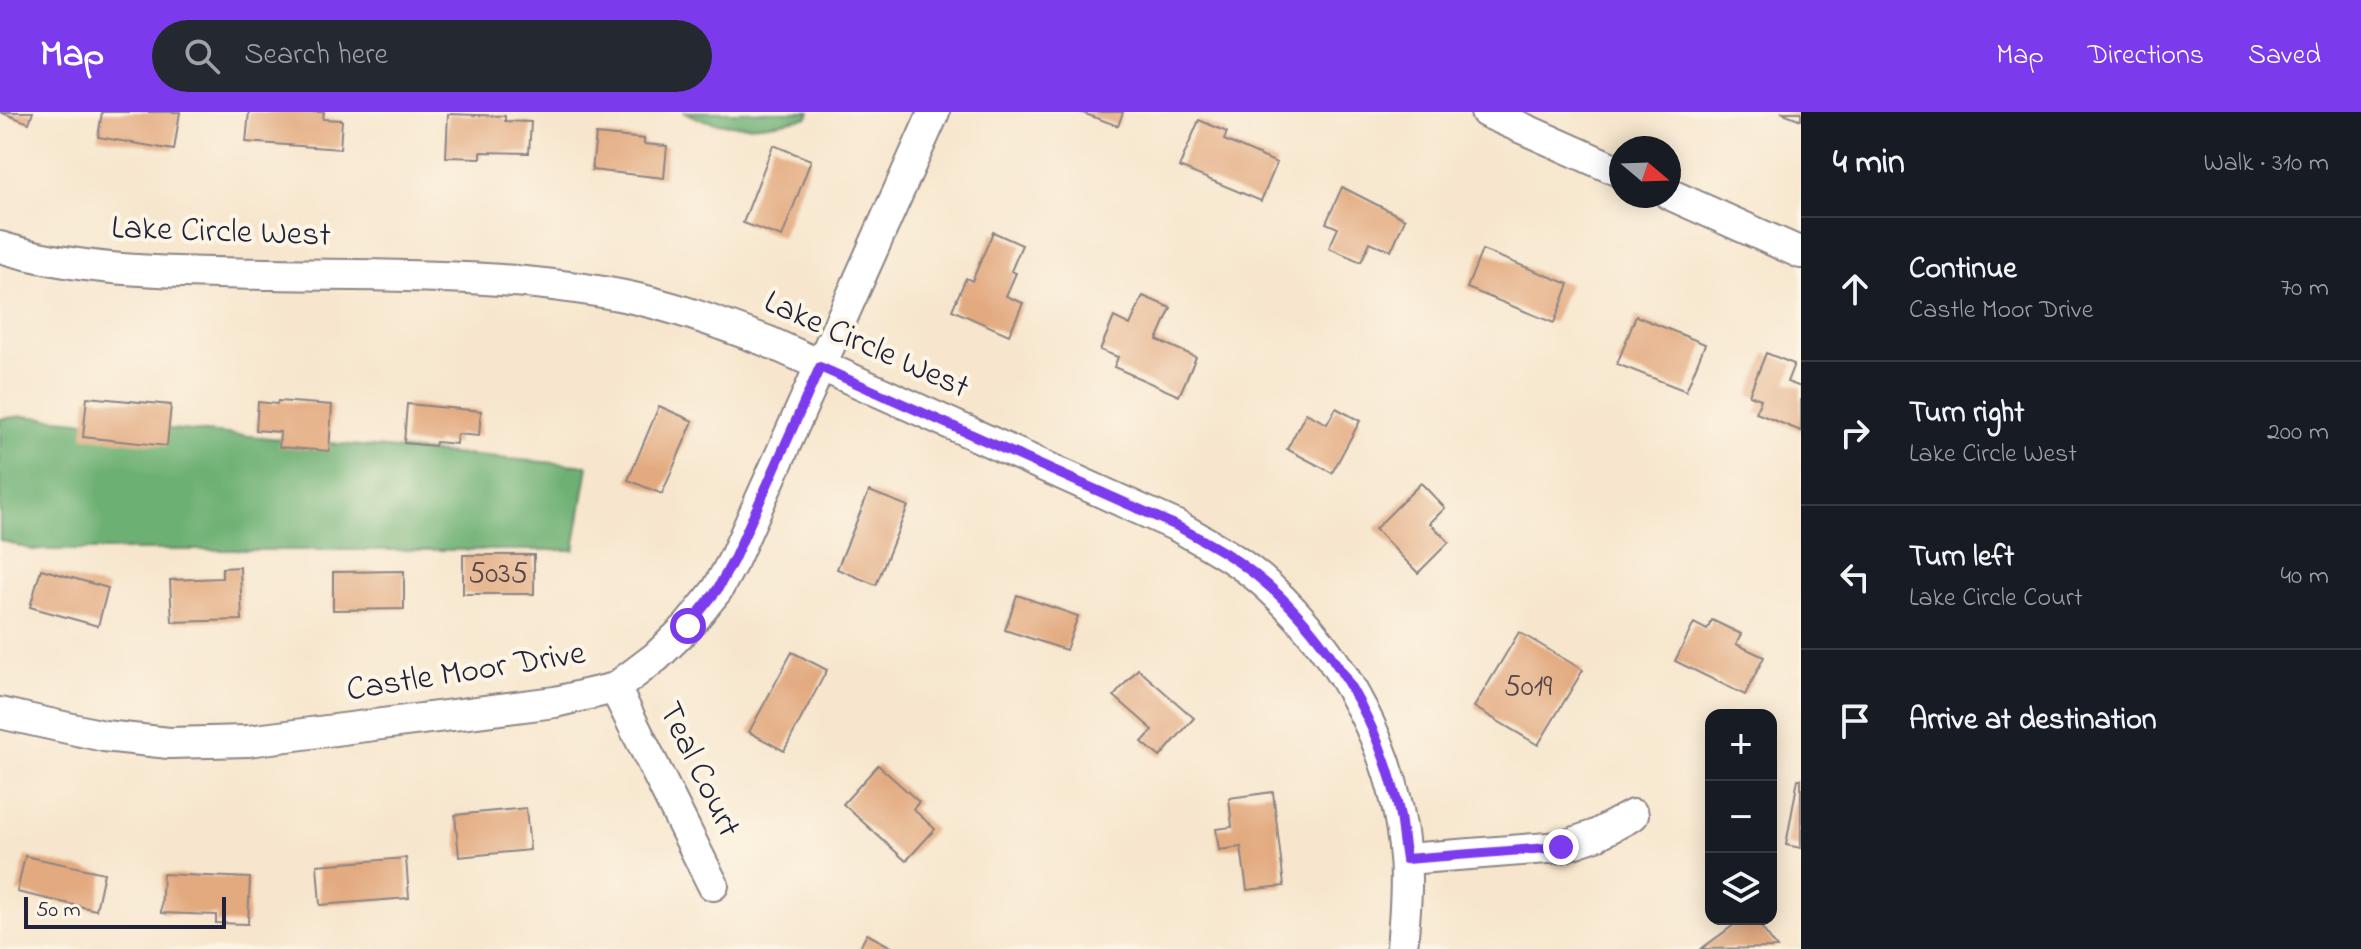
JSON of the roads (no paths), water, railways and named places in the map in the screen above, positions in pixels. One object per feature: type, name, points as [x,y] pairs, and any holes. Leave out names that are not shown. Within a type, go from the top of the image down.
[{"type":"street","name":"Castle Moor Drive","points":[[0,713],[104,736],[169,743],[248,741],[555,702],[615,688],[656,657],[688,626],[717,590],[734,559],[934,112]]},
{"type":"street","points":[[1486,112],[1609,167]]},
{"type":"street","points":[[1681,199],[1801,253]]},
{"type":"street","name":"Lake Circle West","points":[[0,247],[88,266],[443,278],[528,283],[623,296],[700,315],[769,342],[1177,526],[1226,553],[1267,585],[1305,624],[1338,666],[1366,714],[1386,765],[1399,811],[1406,859],[1402,949]]},
{"type":"street","name":"Teal Court","points":[[615,688],[713,885]]},
{"type":"street","points":[[1406,859],[1561,847],[1596,835],[1633,815]]}]
